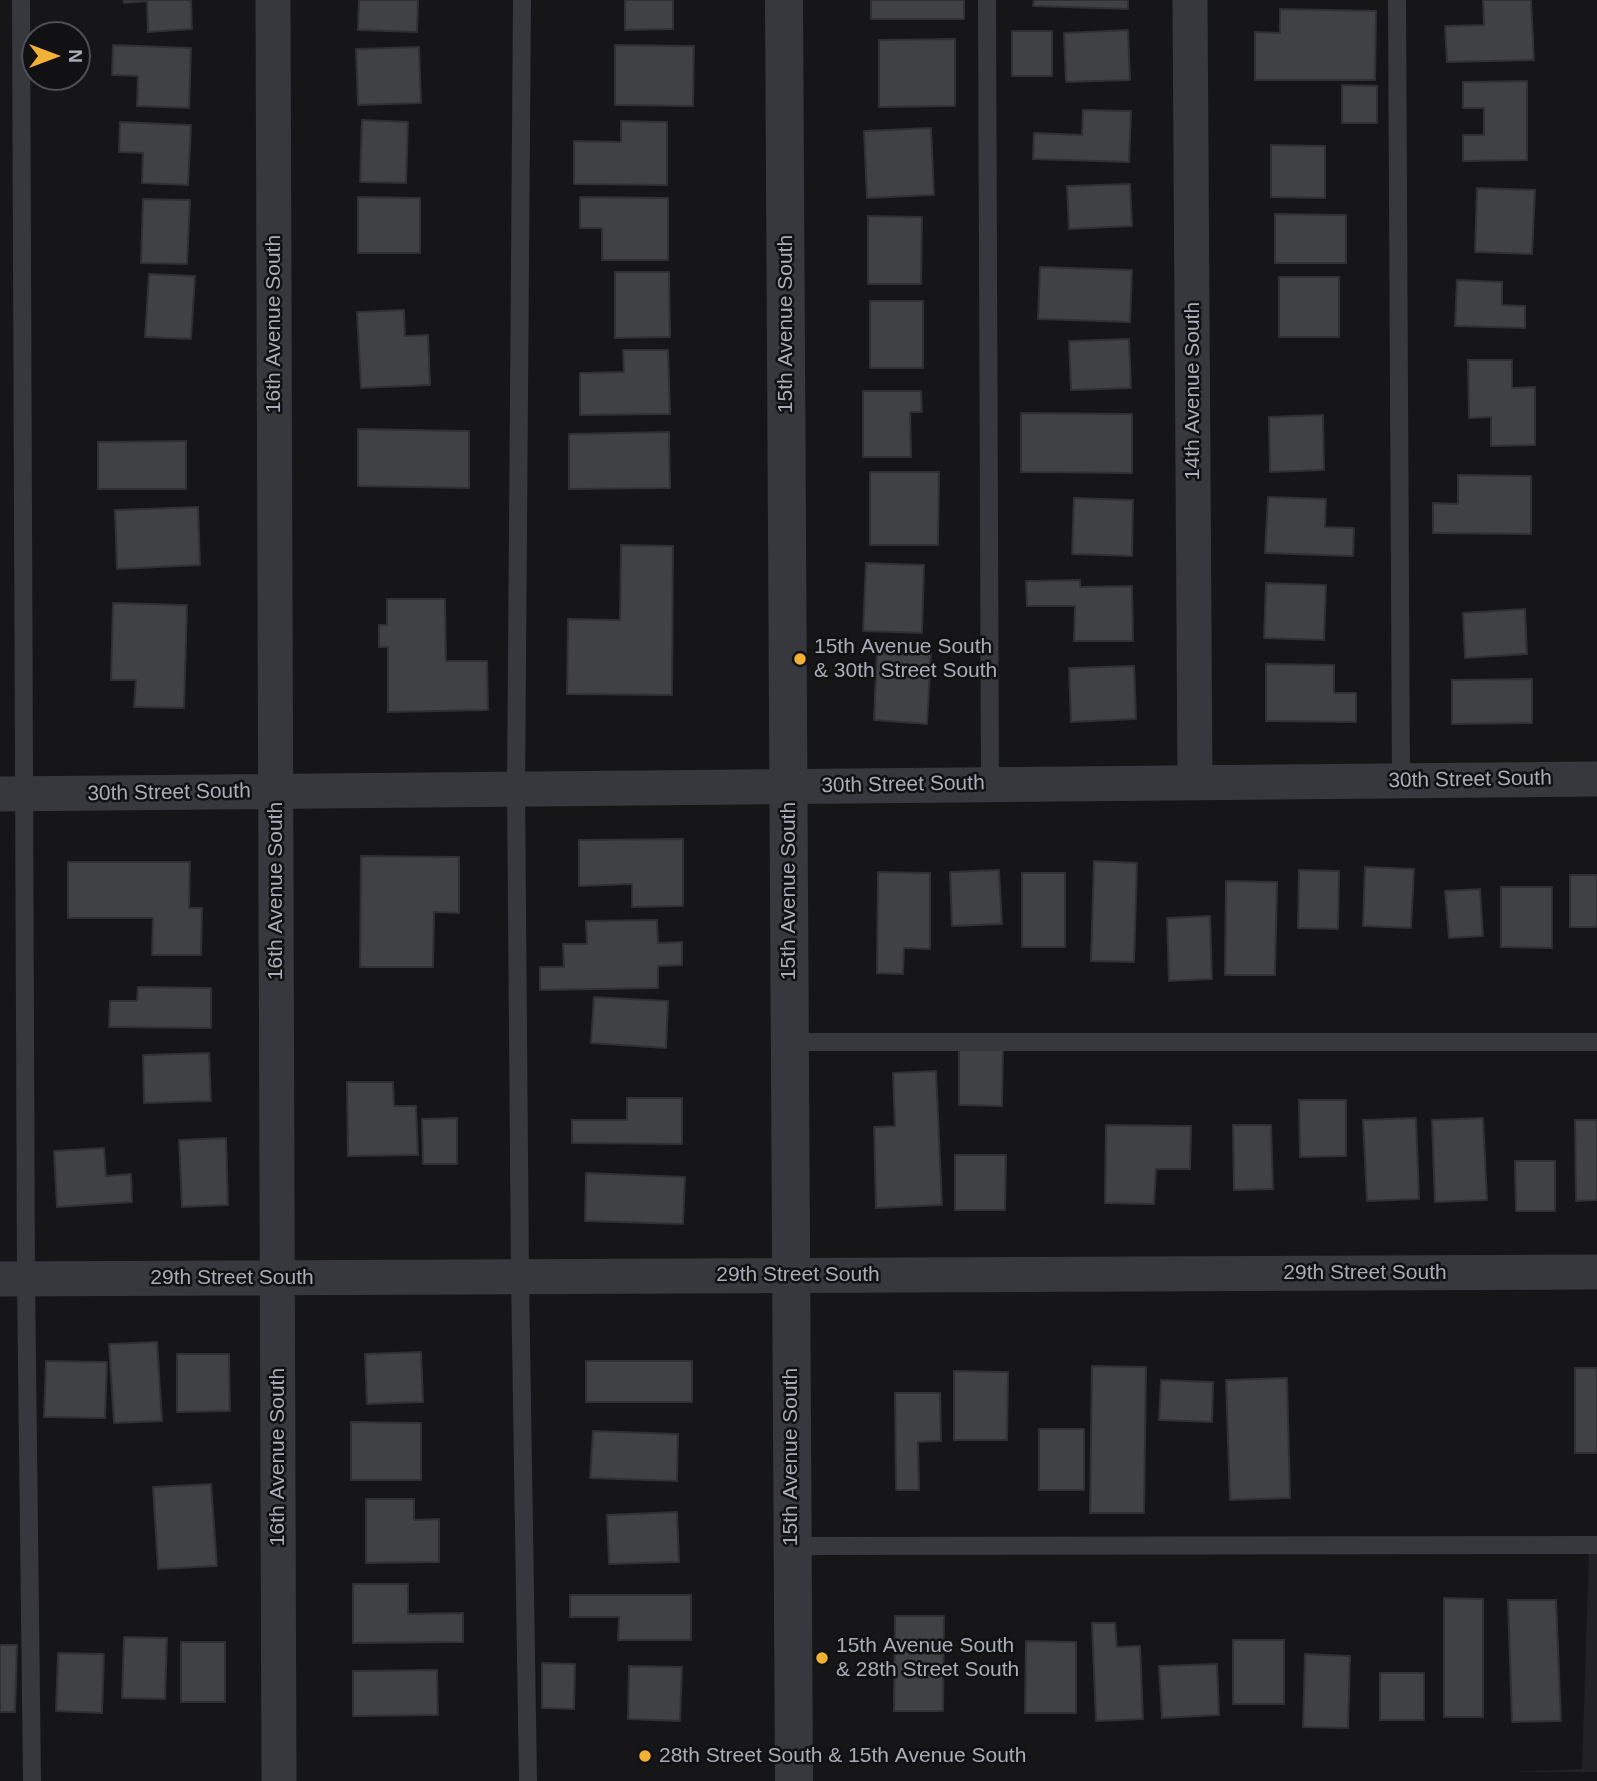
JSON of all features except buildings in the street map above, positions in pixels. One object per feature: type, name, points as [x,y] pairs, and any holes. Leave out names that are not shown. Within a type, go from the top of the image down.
[{"type":"street","name":"16th Avenue South","points":[[274,0],[279,1781]]},
{"type":"street","name":"15th Avenue South","points":[[784,0],[794,1781]]},
{"type":"street","name":"14th Avenue South","points":[[1191,0],[1195,783]]},
{"type":"street","name":"30th Street South","points":[[12,794],[1597,779]]},
{"type":"street","name":"29th Street South","points":[[13,1279],[1597,1272]]},
{"type":"lane","points":[[21,0],[12,794],[13,1279],[32,1781]]},
{"type":"lane","points":[[522,0],[516,789],[528,1781]]},
{"type":"lane","points":[[987,0],[990,785]]},
{"type":"lane","points":[[1397,0],[1401,781]]},
{"type":"lane","points":[[789,1042],[1597,1042]]},
{"type":"lane","points":[[792,1546],[1597,1545]]},
{"type":"shaded area","points":[[1589,1552],[1597,1552],[1597,1772],[1506,1772],[1582,1769]]},
{"type":"place","name":"15th Avenue South & 30th Street South","points":[[800,659]]},
{"type":"place","name":"15th Avenue South & 28th Street South","points":[[822,1658]]},
{"type":"place","name":"28th Street South & 15th Avenue South","points":[[645,1756]]}]
